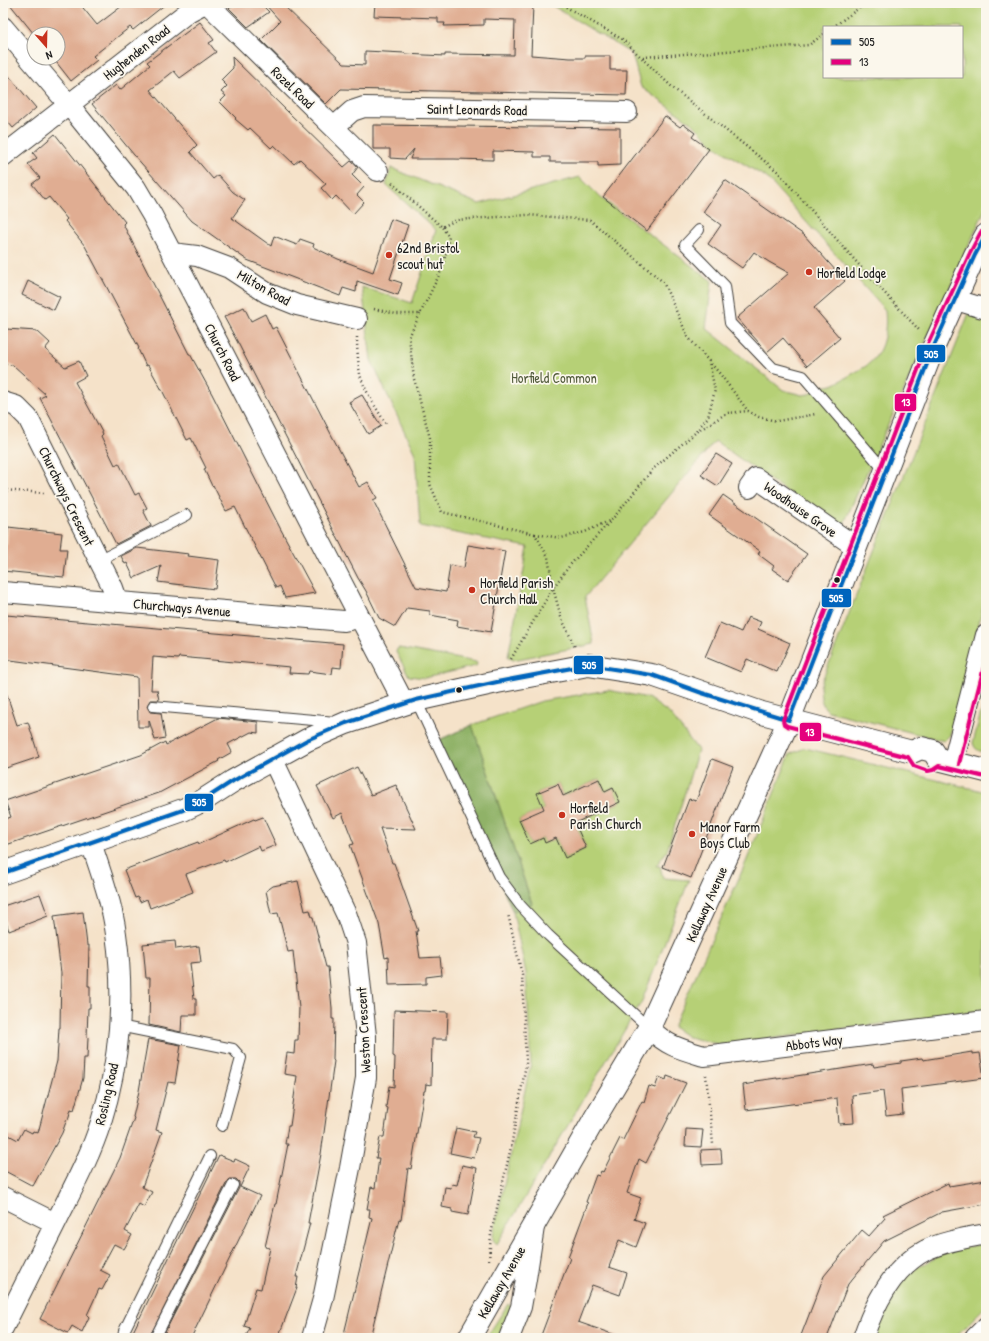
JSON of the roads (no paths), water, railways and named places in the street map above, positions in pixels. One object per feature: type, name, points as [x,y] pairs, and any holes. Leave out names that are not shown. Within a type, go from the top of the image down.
[{"type":"main road","name":"Kellaway Avenue","points":[[469,1338],[534,1227],[595,1118],[649,1028],[789,720],[934,346],[975,255],[986,235]]},
{"type":"main road","points":[[3,873],[183,810],[202,801],[272,758],[307,740],[346,723],[410,702],[497,682],[588,665],[652,675],[762,713],[912,752],[917,761],[930,765],[946,761],[986,771]]},
{"type":"street","name":"Hughenden Road","points":[[3,156],[188,12],[206,3]]},
{"type":"street","name":"Rozel Road","points":[[206,3],[378,171]]},
{"type":"street","name":"Church Road","points":[[3,27],[69,105],[136,188],[172,253],[360,618],[410,702]]},
{"type":"street","name":"Saint Leonards Road","points":[[334,127],[352,111],[364,107],[627,112]]},
{"type":"street","name":"Milton Road","points":[[172,253],[197,256],[229,268],[267,293],[297,306],[363,316]]},
{"type":"street","points":[[956,300],[986,309]]},
{"type":"street","name":"Churchways Crescent","points":[[3,402],[16,406],[28,418],[113,588],[118,602]]},
{"type":"street","name":"Woodhouse Grove","points":[[749,488],[756,478],[856,547]]},
{"type":"street","name":"Churchways Avenue","points":[[3,592],[344,620],[360,618]]},
{"type":"street","points":[[946,761],[986,635]]},
{"type":"street","name":"Weston Crescent","points":[[272,758],[347,916],[356,943],[366,1036],[366,1078],[350,1168],[323,1299],[312,1338]]},
{"type":"street","name":"Rosling Road","points":[[3,1328],[81,1172],[101,1123],[112,1078],[119,1026],[121,981],[116,933],[108,896],[91,843]]},
{"type":"street","name":"Abbots Way","points":[[649,1028],[658,1037],[674,1047],[704,1056],[986,1020]]},
{"type":"street","points":[[3,1197],[55,1223]]},
{"type":"street","name":"Kellaway Avenue","points":[[510,1338],[521,1307],[534,1227]]},
{"type":"street","points":[[863,1338],[869,1320],[879,1299],[894,1278],[913,1259],[925,1251],[939,1245],[986,1234]]},
{"type":"street","points":[[975,1338],[986,1327]]},
{"type":"lane","points":[[699,230],[684,245],[725,286],[730,323],[773,368],[803,376],[886,472]]},
{"type":"lane","points":[[99,560],[187,515]]},
{"type":"lane","points":[[410,702],[499,877],[520,905],[548,935],[649,1028]]},
{"type":"lane","points":[[153,706],[346,723]]},
{"type":"lane","points":[[119,1026],[233,1049],[241,1058],[222,1126]]},
{"type":"lane","points":[[123,1338],[124,1330],[210,1156]]},
{"type":"lane","points":[[155,1338],[233,1185]]},
{"type":"place","name":"62nd Bristol scout hut","points":[[389,255]]},
{"type":"place","name":"Horfield Lodge","points":[[809,272]]},
{"type":"place","name":"Horfield Parish Church Hall","points":[[472,590]]},
{"type":"place","name":"Horfield Parish Church","points":[[562,815]]},
{"type":"place","name":"Manor Farm Boys Club","points":[[692,834]]},
{"type":"park label","name":"Horfield Common","points":[[554,377]]}]
